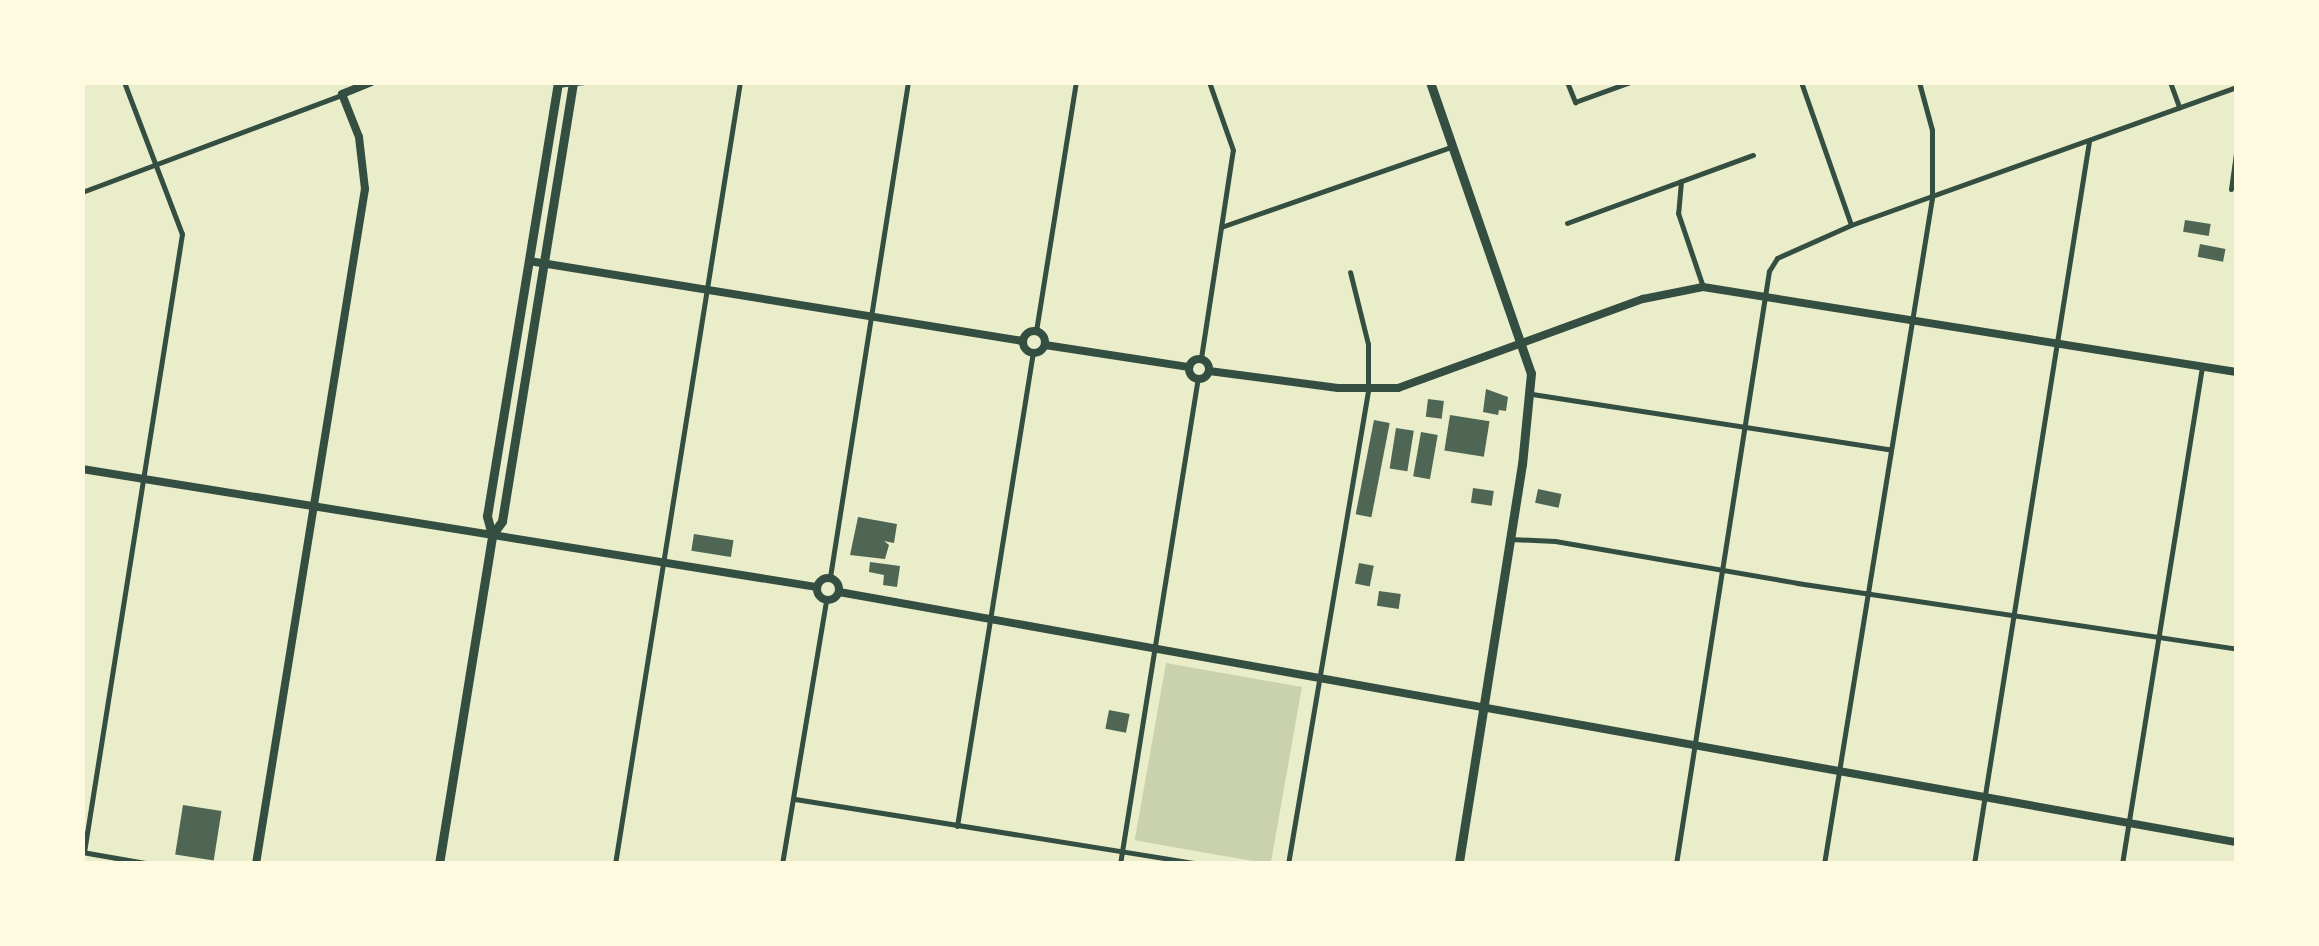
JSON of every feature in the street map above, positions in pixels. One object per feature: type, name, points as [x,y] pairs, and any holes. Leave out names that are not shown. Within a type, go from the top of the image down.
[{"type":"main road","points":[[1430,82],[1524,345],[1532,394],[1459,864]]},
{"type":"main road","points":[[439,864],[492,535],[488,516],[558,84]]},
{"type":"main road","points":[[492,535],[502,521],[573,84]]},
{"type":"street","points":[[124,82],[182,234],[83,852],[152,864]]},
{"type":"street","points":[[256,864],[365,189],[359,137],[336,82]]},
{"type":"street","points":[[82,192],[371,82]]},
{"type":"street","points":[[558,84],[585,82]]},
{"type":"street","points":[[615,864],[740,82]]},
{"type":"street","points":[[839,592],[830,577],[908,82]]},
{"type":"street","points":[[1045,345],[1036,331],[1076,82]]},
{"type":"street","points":[[1567,82],[1574,102],[1630,82]]},
{"type":"street","points":[[1800,82],[1851,226]]},
{"type":"street","points":[[1824,864],[1932,198],[1932,130],[1919,82]]},
{"type":"street","points":[[2170,82],[2179,107]]},
{"type":"street","points":[[1189,367],[1200,358],[1233,150],[1212,83]]},
{"type":"street","points":[[1676,864],[1769,271],[1785,251],[2236,87]]},
{"type":"street","points":[[1974,864],[2089,141]]},
{"type":"street","points":[[1221,227],[1453,146]]},
{"type":"street","points":[[2231,190],[2236,153]]},
{"type":"street","points":[[1567,224],[1753,155]]},
{"type":"street","points":[[1681,182],[1678,213],[1704,287]]},
{"type":"street","points":[[529,261],[1023,340],[1033,353],[957,826]]},
{"type":"street","points":[[1288,864],[1368,390],[1368,344],[1350,272]]},
{"type":"street","points":[[1120,864],[1198,379],[1209,371],[1368,390],[1410,386],[1643,299],[1704,287],[2236,372]]},
{"type":"street","points":[[1023,340],[1036,331]]},
{"type":"street","points":[[1033,353],[1045,345],[1189,367],[1198,379]]},
{"type":"street","points":[[1200,358],[1209,371]]},
{"type":"street","points":[[2122,864],[2202,366]]},
{"type":"street","points":[[1532,394],[1890,449]]},
{"type":"street","points":[[82,469],[816,587],[826,600],[782,864]]},
{"type":"street","points":[[1510,538],[1555,541],[2014,617],[2236,649]]},
{"type":"street","points":[[816,587],[830,577]]},
{"type":"street","points":[[826,600],[839,592],[991,617],[1838,774],[2236,842]]},
{"type":"street","points":[[795,799],[1200,864]]},
{"type":"green space","points":[[1166,663],[1302,687],[1271,864],[1135,840]]},
{"type":"building","points":[[2185,220],[2211,224],[2209,236],[2183,232]]},
{"type":"building","points":[[2200,244],[2226,249],[2223,262],[2198,257]]},
{"type":"building","points":[[1486,389],[1508,397],[1506,411],[1499,410],[1498,415],[1483,412]]},
{"type":"building","points":[[1428,399],[1444,401],[1442,419],[1426,417]]},
{"type":"building","points":[[1450,415],[1490,421],[1484,457],[1444,451]]},
{"type":"building","points":[[1374,420],[1390,423],[1371,517],[1356,514]]},
{"type":"building","points":[[1396,428],[1414,431],[1407,471],[1390,468]]},
{"type":"building","points":[[1421,432],[1438,435],[1430,479],[1413,476]]},
{"type":"building","points":[[1473,488],[1494,491],[1492,506],[1471,503]]},
{"type":"building","points":[[1538,489],[1561,494],[1559,508],[1535,503]]},
{"type":"building","points":[[858,517],[897,524],[894,543],[884,541],[889,545],[885,559],[850,555]]},
{"type":"building","points":[[694,534],[734,540],[731,557],[691,551]]},
{"type":"building","points":[[870,562],[900,566],[897,587],[883,585],[884,575],[869,572]]},
{"type":"building","points":[[1359,563],[1374,566],[1370,586],[1355,584]]},
{"type":"building","points":[[1379,591],[1401,594],[1399,609],[1377,606]]},
{"type":"building","points":[[1109,710],[1130,714],[1126,733],[1105,729]]},
{"type":"building","points":[[183,805],[222,811],[214,860],[175,854]]}]
